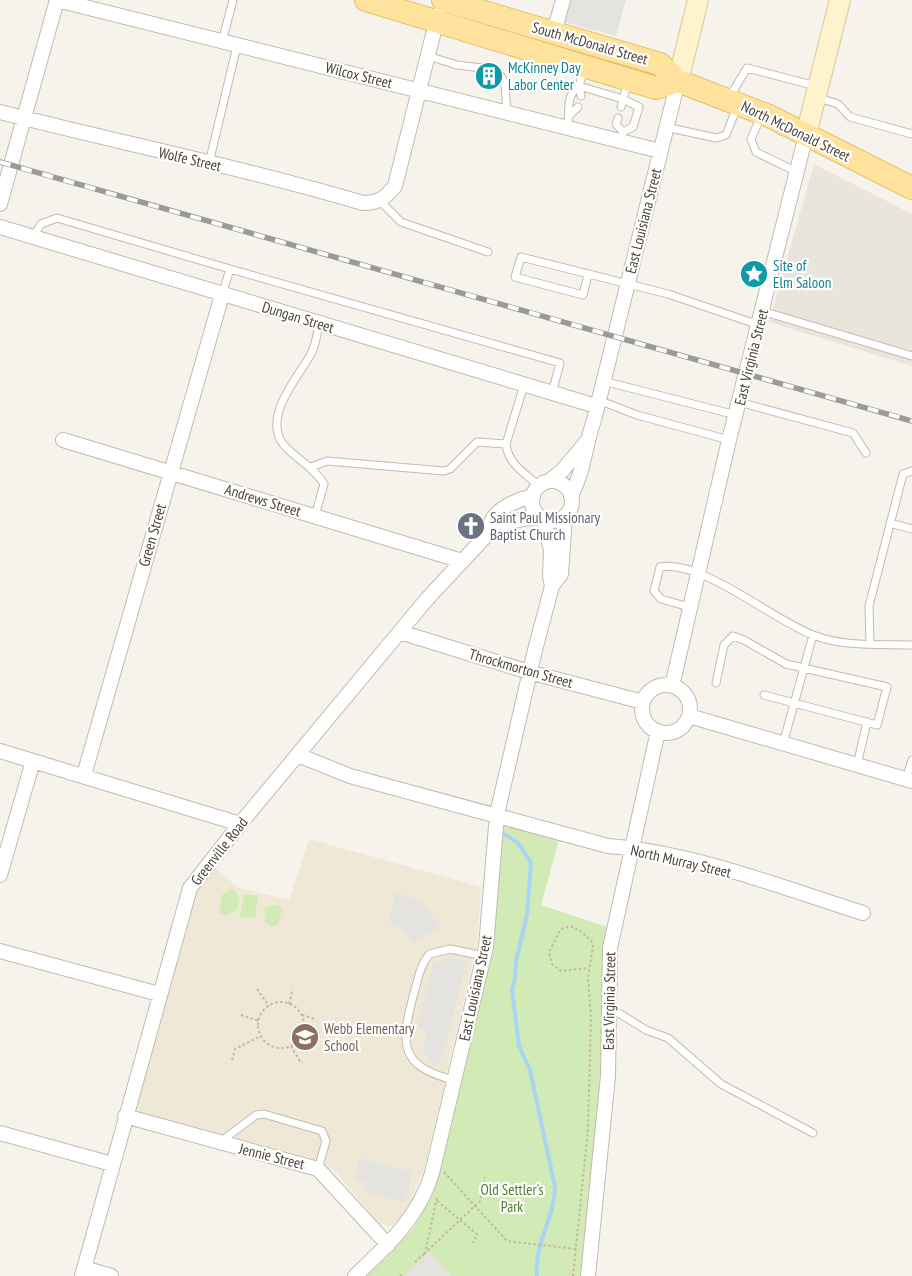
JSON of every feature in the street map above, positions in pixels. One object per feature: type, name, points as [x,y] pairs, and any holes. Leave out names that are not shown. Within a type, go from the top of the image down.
[{"type":"main road","name":"South McDonald Street","points":[[366,0],[441,7],[554,32],[660,64],[678,81],[656,88],[626,89],[582,76],[441,7]]},
{"type":"main road","name":"East Louisiana Street","points":[[678,81],[698,0]]},
{"type":"main road","name":"East Virginia Street","points":[[806,135],[840,0]]},
{"type":"main road","name":"North McDonald Street","points":[[678,81],[762,114],[912,188]]},
{"type":"street","name":"Wilcox Street","points":[[57,0],[507,113],[569,121],[660,151]]},
{"type":"street","points":[[0,204],[57,0]]},
{"type":"street","points":[[554,32],[563,0]]},
{"type":"street","points":[[380,201],[395,186],[441,7]]},
{"type":"street","name":"East Louisiana Street","points":[[572,496],[581,476],[587,453],[586,441],[678,81]]},
{"type":"street","name":"Wolfe Street","points":[[0,112],[209,164],[270,176],[363,203],[380,201]]},
{"type":"street","name":"East Virginia Street","points":[[672,686],[737,409],[806,135]]},
{"type":"street","name":"Dungan Street","points":[[0,227],[524,385],[597,403]]},
{"type":"street","name":"Green Street","points":[[84,775],[222,295]]},
{"type":"street","name":"Andrews Street","points":[[63,440],[462,561]]},
{"type":"street","name":"East Louisiana Street","points":[[540,488],[562,471],[586,441]]},
{"type":"street","points":[[565,486],[572,496],[571,507],[565,517],[555,522],[541,518],[533,507],[540,488],[565,486]]},
{"type":"street","name":"Greenville Road","points":[[83,1272],[190,888],[240,824],[400,632],[490,530],[494,518],[517,500],[540,488]]},
{"type":"street","name":"East Louisiana Street","points":[[355,1276],[388,1245],[414,1214],[425,1195],[432,1173],[484,956],[497,814],[529,672],[552,586],[561,574],[565,517]]},
{"type":"street","name":"East Louisiana Street","points":[[541,518],[551,550],[550,576],[552,586]]},
{"type":"street","name":"Greenville Road","points":[[490,530],[502,529],[508,523],[522,519],[541,518]]},
{"type":"street","name":"Throckmorton Street","points":[[400,632],[529,672],[643,702]]},
{"type":"street","points":[[659,686],[672,686],[681,690],[686,696],[689,703],[689,716],[684,725],[677,730],[670,732],[658,731],[648,724],[644,718],[643,702],[652,689],[659,686]]},
{"type":"street","points":[[689,716],[909,780]]},
{"type":"street","name":"East Virginia Street","points":[[588,1276],[608,1076],[609,962],[612,932],[658,731]]},
{"type":"street","points":[[0,752],[84,775],[240,824]]},
{"type":"street","name":"North Murray Street","points":[[298,755],[350,776],[497,814],[608,846],[647,850],[730,872],[863,913]]},
{"type":"street","points":[[0,875],[33,761]]},
{"type":"street","points":[[0,951],[159,994]]},
{"type":"street","name":"Jennie Street","points":[[125,1116],[318,1169],[388,1245]]},
{"type":"street","points":[[0,1133],[112,1164]]},
{"type":"street","points":[[83,1272],[112,1276]]},
{"type":"lane","points":[[222,42],[233,0]]},
{"type":"lane","points":[[209,164],[237,46]]},
{"type":"lane","points":[[428,56],[458,65],[481,66],[496,72],[501,76],[505,85],[507,113]]},
{"type":"lane","points":[[666,127],[716,138],[726,135],[733,101],[748,68],[817,91],[838,104],[850,117],[912,134]]},
{"type":"lane","points":[[581,96],[582,76]]},
{"type":"lane","points":[[569,121],[568,107],[572,91],[582,76]]},
{"type":"lane","points":[[621,107],[626,89]]},
{"type":"lane","points":[[618,118],[616,124],[621,137],[633,127],[639,107],[626,89]]},
{"type":"lane","points":[[569,121],[578,107]]},
{"type":"lane","points":[[762,114],[751,138],[756,152],[797,172]]},
{"type":"lane","points":[[380,201],[400,222],[488,252]]},
{"type":"lane","points":[[34,237],[41,224],[57,218],[560,363],[552,393]]},
{"type":"lane","points":[[588,275],[582,295],[515,277],[521,257],[912,356]]},
{"type":"lane","points":[[222,295],[230,269]]},
{"type":"lane","points":[[315,516],[324,484],[311,467],[281,442],[277,429],[286,391],[312,352],[319,324]]},
{"type":"lane","points":[[602,380],[853,433],[866,453]]},
{"type":"lane","points":[[524,385],[506,444],[507,455],[540,488]]},
{"type":"lane","points":[[597,403],[730,440]]},
{"type":"lane","points":[[311,467],[327,461],[444,472],[450,469],[477,442],[506,444]]},
{"type":"lane","points":[[870,644],[869,606],[904,474],[912,471]]},
{"type":"lane","points":[[890,523],[912,529]]},
{"type":"lane","points":[[689,608],[660,599],[654,591],[660,567],[669,565],[698,573],[813,635],[840,641],[912,645]]},
{"type":"lane","points":[[783,744],[796,705],[813,635]]},
{"type":"lane","points":[[716,683],[724,645],[733,636],[744,640],[786,664],[804,670],[887,687],[877,725],[764,696]]},
{"type":"lane","points":[[857,765],[867,722]]},
{"type":"lane","points":[[909,780],[912,760]]},
{"type":"lane","points":[[454,1080],[432,1075],[416,1062],[406,1044],[406,1025],[421,967],[430,954],[450,949],[484,956]]},
{"type":"lane","points":[[608,1006],[646,1030],[668,1038],[721,1084],[813,1133]]},
{"type":"lane","points":[[220,1143],[256,1115],[264,1114],[322,1130],[326,1141],[318,1169]]},
{"type":"path","points":[[573,1276],[588,1130],[591,1018],[588,968],[592,942],[574,927],[570,926],[561,929],[550,946],[549,952],[552,964],[561,971],[588,968]]},
{"type":"path","points":[[257,989],[269,1006]]},
{"type":"path","points":[[289,1004],[293,989]]},
{"type":"path","points":[[279,1002],[289,1004],[299,1010],[302,1015],[304,1031],[301,1038],[291,1046],[272,1047],[261,1036],[259,1020],[269,1006],[279,1002]]},
{"type":"path","points":[[241,1015],[259,1020]]},
{"type":"path","points":[[302,1015],[315,1018]]},
{"type":"path","points":[[232,1060],[235,1050],[261,1036]]},
{"type":"path","points":[[291,1046],[300,1061],[303,1062]]},
{"type":"path","points":[[441,1178],[443,1170],[504,1239],[529,1244],[576,1249]]},
{"type":"path","points":[[415,1262],[480,1201],[485,1177]]},
{"type":"path","points":[[425,1253],[438,1193]]},
{"type":"path","points":[[436,1200],[477,1234],[473,1243]]},
{"type":"path","points":[[400,1276],[404,1273]]},
{"type":"shaded area","points":[[570,0],[626,0],[616,36],[564,22]]},
{"type":"shaded area","points":[[814,164],[912,214],[912,366],[769,322]]},
{"type":"shaded area","name":"Webb Elementary School","points":[[309,839],[481,887],[477,945],[425,1166],[409,1204],[394,1225],[390,1227],[383,1224],[381,1226],[337,1173],[314,1159],[146,1115],[136,1110],[193,898],[198,888],[214,867],[237,887],[289,900]]},
{"type":"shaded area","points":[[396,892],[421,902],[441,927],[413,943],[400,926],[389,923]]},
{"type":"shaded area","points":[[445,957],[466,962],[440,1064],[432,1062],[422,1050],[427,1031],[417,1028],[434,961],[443,963]]},
{"type":"shaded area","points":[[360,1158],[411,1172],[409,1193],[406,1194],[403,1202],[363,1191],[365,1182],[354,1179]]},
{"type":"shaded area","points":[[429,1252],[451,1276],[404,1276]]},
{"type":"green space","name":"Old Settler's Park","points":[[511,827],[559,840],[541,905],[607,927],[598,1115],[580,1276],[366,1276],[413,1229],[434,1192],[494,944],[502,831],[503,828]]},
{"type":"green space","points":[[230,889],[235,890],[240,899],[238,909],[227,915],[220,914],[222,895]]},
{"type":"green space","points":[[246,894],[258,896],[255,918],[240,917]]},
{"type":"green space","points":[[273,905],[279,906],[282,910],[278,924],[272,927],[265,922],[264,908]]},
{"type":"waterway","points":[[503,833],[519,844],[531,863],[527,915],[516,961],[512,990],[519,1046],[530,1070],[555,1187],[551,1211],[538,1252],[537,1276]]},
{"type":"railway","points":[[0,162],[912,421]]},
{"type":"place","name":"McKinney Day Labor Center","points":[[489,76]]},
{"type":"place","name":"Site of Elm Saloon","points":[[754,274]]},
{"type":"place","name":"Saint Paul Missionary Baptist Church","points":[[471,526]]},
{"type":"place","name":"Webb Elementary School","points":[[305,1037]]}]
